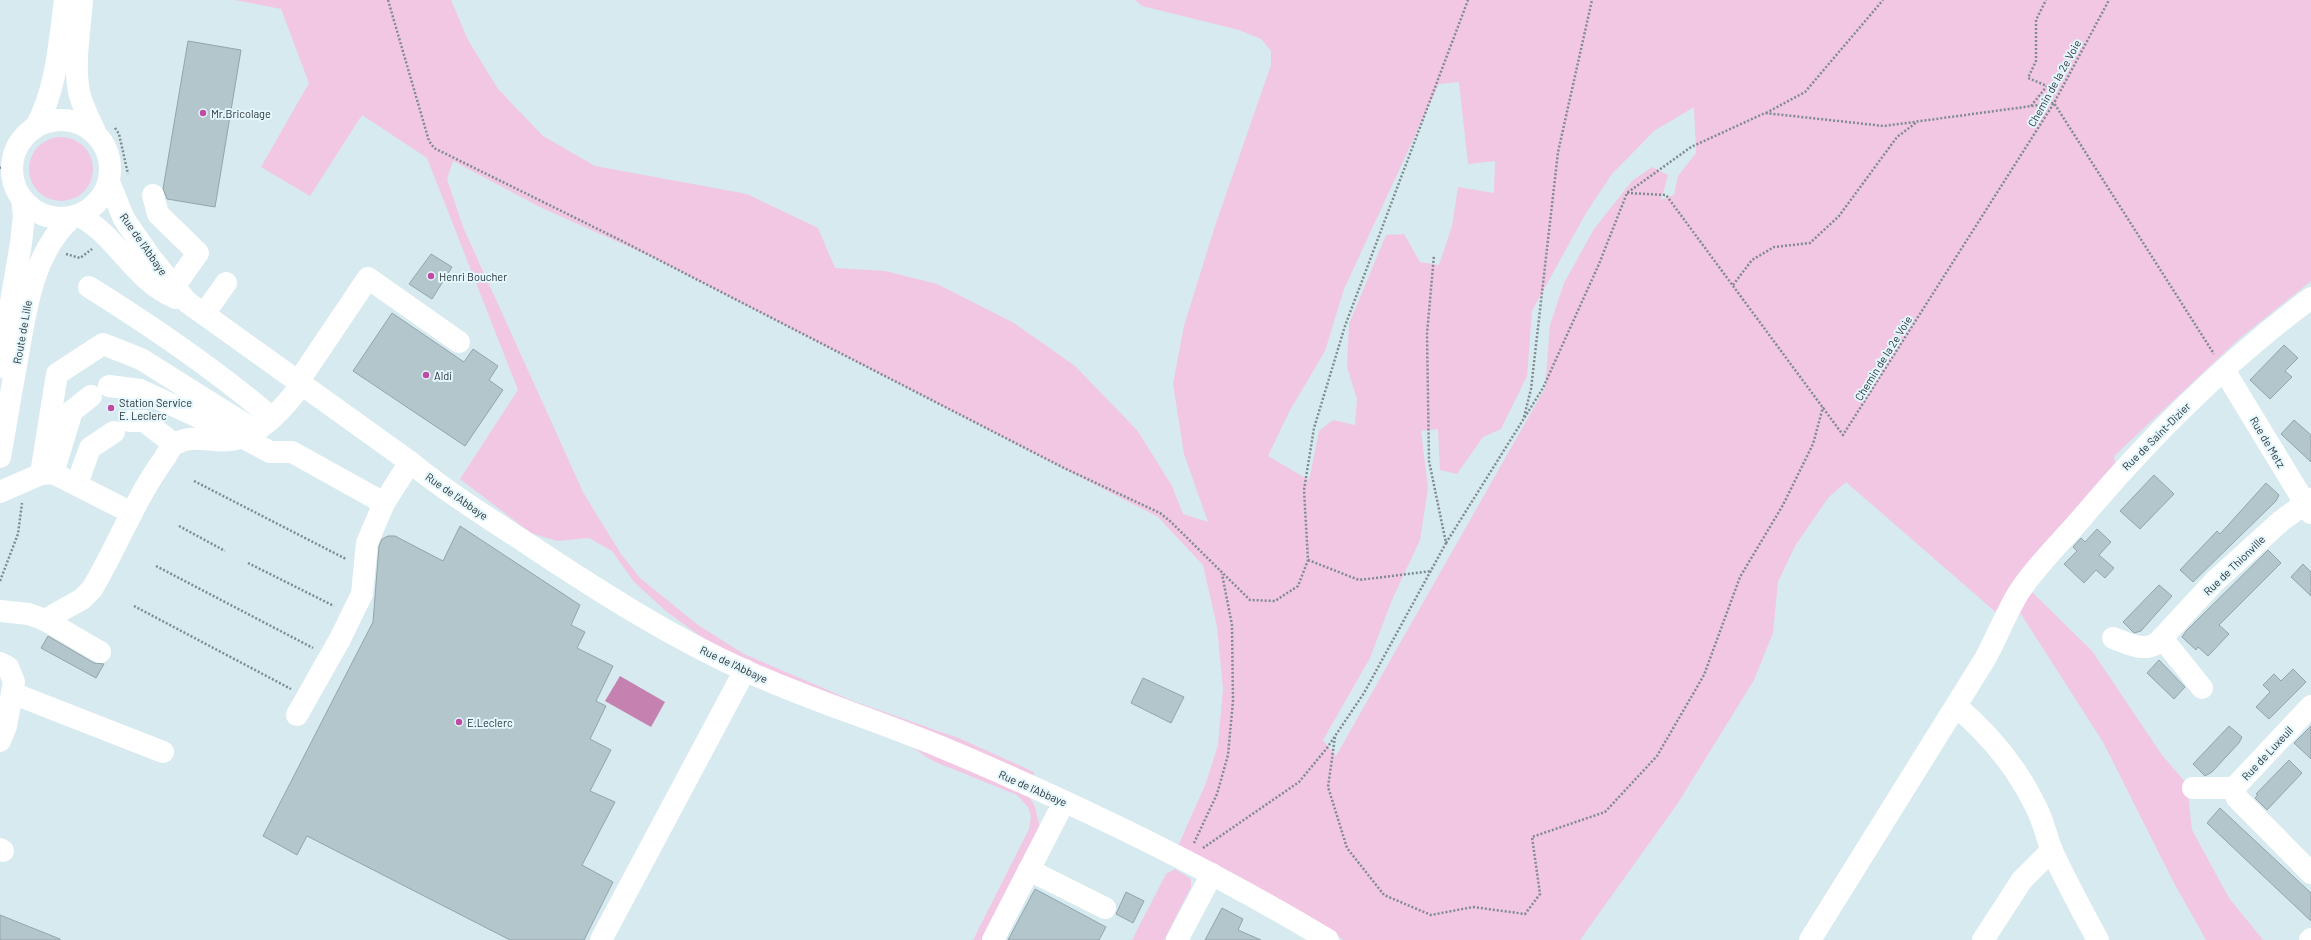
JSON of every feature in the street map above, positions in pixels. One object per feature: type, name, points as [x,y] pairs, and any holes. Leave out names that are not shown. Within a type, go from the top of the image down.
[{"type":"street","points":[[36,127],[45,110],[52,86],[65,0]]},
{"type":"street","points":[[82,0],[78,52],[79,88],[83,105],[96,134]]},
{"type":"street","points":[[67,120],[83,124],[96,134],[104,144],[109,156],[111,169],[109,182],[100,200],[90,209],[75,217],[58,219],[44,216],[32,209],[12,182],[12,167],[17,147],[25,135],[36,127],[51,121],[67,120]]},
{"type":"street","name":"Route de Lille","points":[[0,367],[21,244],[24,216],[12,182]]},
{"type":"street","name":"Rue de l'Abbaye","points":[[109,182],[124,219],[188,301],[299,383],[410,462],[440,486],[621,605],[745,670],[802,695],[938,746],[1064,802],[1191,851],[1212,874],[1267,903],[1328,940]]},
{"type":"street","points":[[153,195],[158,214],[198,253],[188,301]]},
{"type":"street","name":"Route de Lille","points":[[0,457],[24,315],[31,285],[46,249],[57,231],[75,217]]},
{"type":"street","name":"Rue de l'Abbaye","points":[[75,217],[92,222],[108,238],[135,270],[174,298],[188,301]]},
{"type":"street","points":[[45,620],[82,599],[92,589],[155,470],[174,444],[197,438],[231,440],[256,428],[286,406],[299,383],[368,278],[459,342]]},
{"type":"street","points":[[188,301],[226,283]]},
{"type":"street","points":[[89,287],[149,324],[244,395],[256,428],[270,452],[292,452],[384,503]]},
{"type":"street","name":"Rue de Saint-Dizier","points":[[1810,940],[1985,659],[2006,615],[2020,591],[2118,474],[2161,429],[2224,370],[2311,298]]},
{"type":"street","points":[[47,473],[57,374],[103,344],[141,359],[256,428]]},
{"type":"street","name":"Rue de Metz","points":[[2224,370],[2309,506]]},
{"type":"street","points":[[47,473],[72,411],[100,391],[140,390],[256,428]]},
{"type":"street","points":[[76,484],[90,448],[122,427],[144,421],[174,444]]},
{"type":"street","points":[[302,706],[330,657],[362,594],[367,543],[384,503],[410,462]]},
{"type":"street","points":[[0,492],[47,473],[76,484],[132,513]]},
{"type":"street","name":"Rue de Thionville","points":[[2113,638],[2141,648],[2158,643],[2214,582],[2281,521],[2309,506]]},
{"type":"street","points":[[0,611],[29,614],[45,620],[100,652]]},
{"type":"street","points":[[2162,638],[2202,688]]},
{"type":"street","points":[[0,663],[8,667],[14,682],[6,726],[0,741]]},
{"type":"street","points":[[601,940],[745,670]]},
{"type":"street","points":[[12,693],[163,752]]},
{"type":"street","points":[[1956,706],[1984,731],[2020,778],[2036,806],[2052,850],[2098,940]]},
{"type":"street","name":"Rue de Luxeuil","points":[[2193,788],[2234,788],[2311,706]]},
{"type":"street","points":[[2234,788],[2236,798],[2311,873]]},
{"type":"street","points":[[993,940],[1064,802]]},
{"type":"street","points":[[1983,940],[2022,880],[2052,850]]},
{"type":"street","points":[[1029,870],[1105,908]]},
{"type":"street","points":[[1177,940],[1212,874]]},
{"type":"path","points":[[388,0],[429,141],[434,148],[946,405],[1064,468],[1160,513],[1250,600],[1275,601],[1298,586],[1308,560],[1304,490],[1314,428],[1345,326],[1468,0]]},
{"type":"path","points":[[1524,420],[1531,389],[1558,152],[1592,0]]},
{"type":"path","points":[[1191,851],[1203,848],[1299,782],[1335,737],[1364,693],[1446,543],[1524,420],[1546,381],[1599,264],[1627,193],[1691,146],[1765,113],[1805,92],[1883,0]]},
{"type":"path","points":[[2030,106],[2047,86],[2028,78],[2036,61],[2036,20],[2046,0]]},
{"type":"path","name":"Chemin de la 2e Voie","points":[[1627,193],[1666,195],[1843,434],[2054,103],[2109,0]]},
{"type":"path","points":[[1765,113],[1884,126],[2054,103],[2224,370]]},
{"type":"path","points":[[1733,285],[1752,260],[1774,247],[1810,243],[1839,216],[1897,137],[1919,121]]},
{"type":"path","points":[[46,249],[80,258],[108,238]]},
{"type":"path","points":[[1434,255],[1427,334],[1429,461],[1446,543]]},
{"type":"path","points":[[1335,737],[1328,787],[1347,848],[1384,895],[1431,915],[1473,907],[1525,914],[1540,894],[1532,837],[1605,812],[1657,756],[1704,675],[1740,577],[1783,505],[1803,465],[1813,444],[1823,407]]},
{"type":"path","points":[[194,481],[346,560]]},
{"type":"path","points":[[179,526],[225,551]]},
{"type":"path","points":[[1308,560],[1359,580],[1432,571]]},
{"type":"path","points":[[248,563],[340,609]]},
{"type":"path","points":[[156,566],[330,657]]},
{"type":"path","points":[[1191,851],[1217,794],[1228,756],[1233,701],[1232,625],[1222,573]]},
{"type":"path","points":[[0,581],[3,575]]},
{"type":"path","points":[[134,606],[302,706]]},
{"type":"shaded area","points":[[235,0],[451,0],[468,40],[498,89],[543,136],[595,166],[747,194],[818,228],[835,268],[885,271],[937,284],[1014,323],[1075,366],[1137,430],[1172,486],[1183,514],[1208,522],[1184,454],[1173,384],[1184,326],[1215,226],[1271,65],[1271,51],[1261,39],[1239,30],[1142,6],[1135,0],[2311,0],[2311,281],[2240,338],[2114,456],[2115,463],[2053,535],[1999,615],[1846,482],[1828,498],[1795,546],[1778,582],[1773,633],[1754,680],[1678,803],[1580,940],[1344,940],[1178,846],[1206,783],[1218,745],[1223,689],[1217,627],[1203,565],[1158,517],[654,258],[542,208],[453,161],[447,179],[463,227],[584,494],[621,554],[640,578],[698,625],[744,654],[853,701],[961,739],[1034,772],[1033,776],[822,694],[717,648],[667,612],[634,582],[612,551],[589,538],[557,541],[531,533],[460,479],[518,390],[427,158],[362,115],[310,196],[261,167],[309,83],[281,9]],"holes":[[[1459,82],[1468,164],[1495,161],[1494,193],[1458,187],[1452,226],[1439,265],[1420,262],[1404,234],[1386,235],[1349,324],[1347,367],[1357,399],[1355,425],[1333,420],[1319,431],[1309,480],[1268,456],[1289,412],[1325,351],[1344,289],[1439,84]],[[1694,107],[1696,153],[1678,176],[1674,195],[1661,200],[1668,175],[1652,167],[1632,181],[1594,229],[1564,283],[1550,325],[1545,388],[1336,756],[1323,740],[1370,658],[1392,600],[1420,540],[1428,488],[1421,431],[1438,429],[1440,470],[1457,474],[1483,437],[1501,429],[1527,376],[1532,311],[1586,213],[1612,174],[1654,131]]]},
{"type":"shaded area","points":[[61,137],[73,139],[84,146],[91,157],[93,169],[91,181],[84,192],[73,199],[61,201],[49,199],[38,192],[31,181],[29,169],[31,157],[38,146],[49,139]]},
{"type":"shaded area","points":[[2030,590],[2092,651],[2162,755],[2187,784],[2192,830],[2229,898],[2263,940],[2206,940],[2173,881],[2103,742],[2019,611]]},
{"type":"shaded area","points":[[620,676],[665,702],[651,727],[605,701]]},
{"type":"shaded area","points":[[913,748],[969,768],[1029,796],[1035,807],[1039,824],[1038,844],[988,940],[973,940],[1029,829],[1031,816],[1028,807],[1017,795],[933,761]]},
{"type":"shaded area","points":[[1175,869],[1191,879],[1191,887],[1164,940],[1132,940],[1166,874]]},
{"type":"building","name":"Mr.Bricolage","points":[[188,41],[241,50],[215,207],[167,199],[163,189]]},
{"type":"building","name":"Henri Boucher","points":[[431,254],[452,267],[432,299],[409,284]]},
{"type":"building","name":"Aldi","points":[[392,313],[464,362],[473,349],[498,366],[489,380],[503,390],[465,446],[353,371]]},
{"type":"building","points":[[2284,345],[2298,358],[2285,371],[2292,377],[2270,399],[2250,380]]},
{"type":"building","points":[[2294,420],[2311,435],[2311,462],[2281,434]]},
{"type":"building","points":[[2154,475],[2174,494],[2140,529],[2120,511]]},
{"type":"building","points":[[2266,483],[2279,495],[2276,501],[2193,582],[2180,570],[2217,531],[2220,534]]},
{"type":"building","name":"E.Leclerc","points":[[460,526],[580,605],[571,625],[585,632],[577,648],[613,666],[596,701],[606,706],[590,739],[611,750],[590,791],[615,802],[582,865],[613,882],[584,940],[510,940],[307,836],[297,855],[263,836],[373,622],[379,546],[382,539],[388,536],[395,536],[443,561]]},
{"type":"building","points":[[2097,529],[2111,542],[2099,555],[2114,568],[2105,578],[2096,570],[2084,583],[2064,564],[2077,551],[2073,547],[2081,538],[2085,542]]},
{"type":"building","points":[[2268,550],[2281,563],[2219,625],[2229,634],[2208,656],[2198,647],[2196,650],[2182,637],[2186,631]]},
{"type":"building","points":[[2303,564],[2311,572],[2311,596],[2291,577]]},
{"type":"building","points":[[2159,585],[2172,596],[2141,631],[2134,633],[2123,622]]},
{"type":"building","points":[[48,636],[94,663],[104,664],[96,678],[41,648]]},
{"type":"building","points":[[2159,660],[2185,687],[2174,699],[2147,673]]},
{"type":"building","points":[[2293,669],[2306,682],[2269,719],[2256,707],[2270,692],[2263,685],[2274,674],[2281,681]]},
{"type":"building","points":[[1143,678],[1184,697],[1171,723],[1131,703]]},
{"type":"building","points":[[2229,726],[2242,737],[2239,743],[2212,772],[2205,776],[2193,764]]},
{"type":"building","points":[[2311,726],[2311,759],[2294,743]]},
{"type":"building","points":[[2289,760],[2302,773],[2267,810],[2255,798],[2258,795],[2256,794]]},
{"type":"building","points":[[2220,808],[2311,893],[2311,921],[2207,823]]},
{"type":"building","points":[[1035,889],[1106,927],[1099,940],[1008,940]]},
{"type":"building","points":[[1126,892],[1144,901],[1133,923],[1116,914]]},
{"type":"building","points":[[1222,908],[1243,919],[1238,930],[1261,940],[1205,940]]},
{"type":"building","points":[[0,915],[60,939],[60,940],[0,940]]},
{"type":"place","name":"Mr.Bricolage","points":[[203,113]]},
{"type":"place","name":"Henri Boucher","points":[[431,276]]},
{"type":"place","name":"Aldi","points":[[426,375]]},
{"type":"place","name":"Station Service E. Leclerc","points":[[111,408]]},
{"type":"place","name":"E.Leclerc","points":[[459,722]]}]
